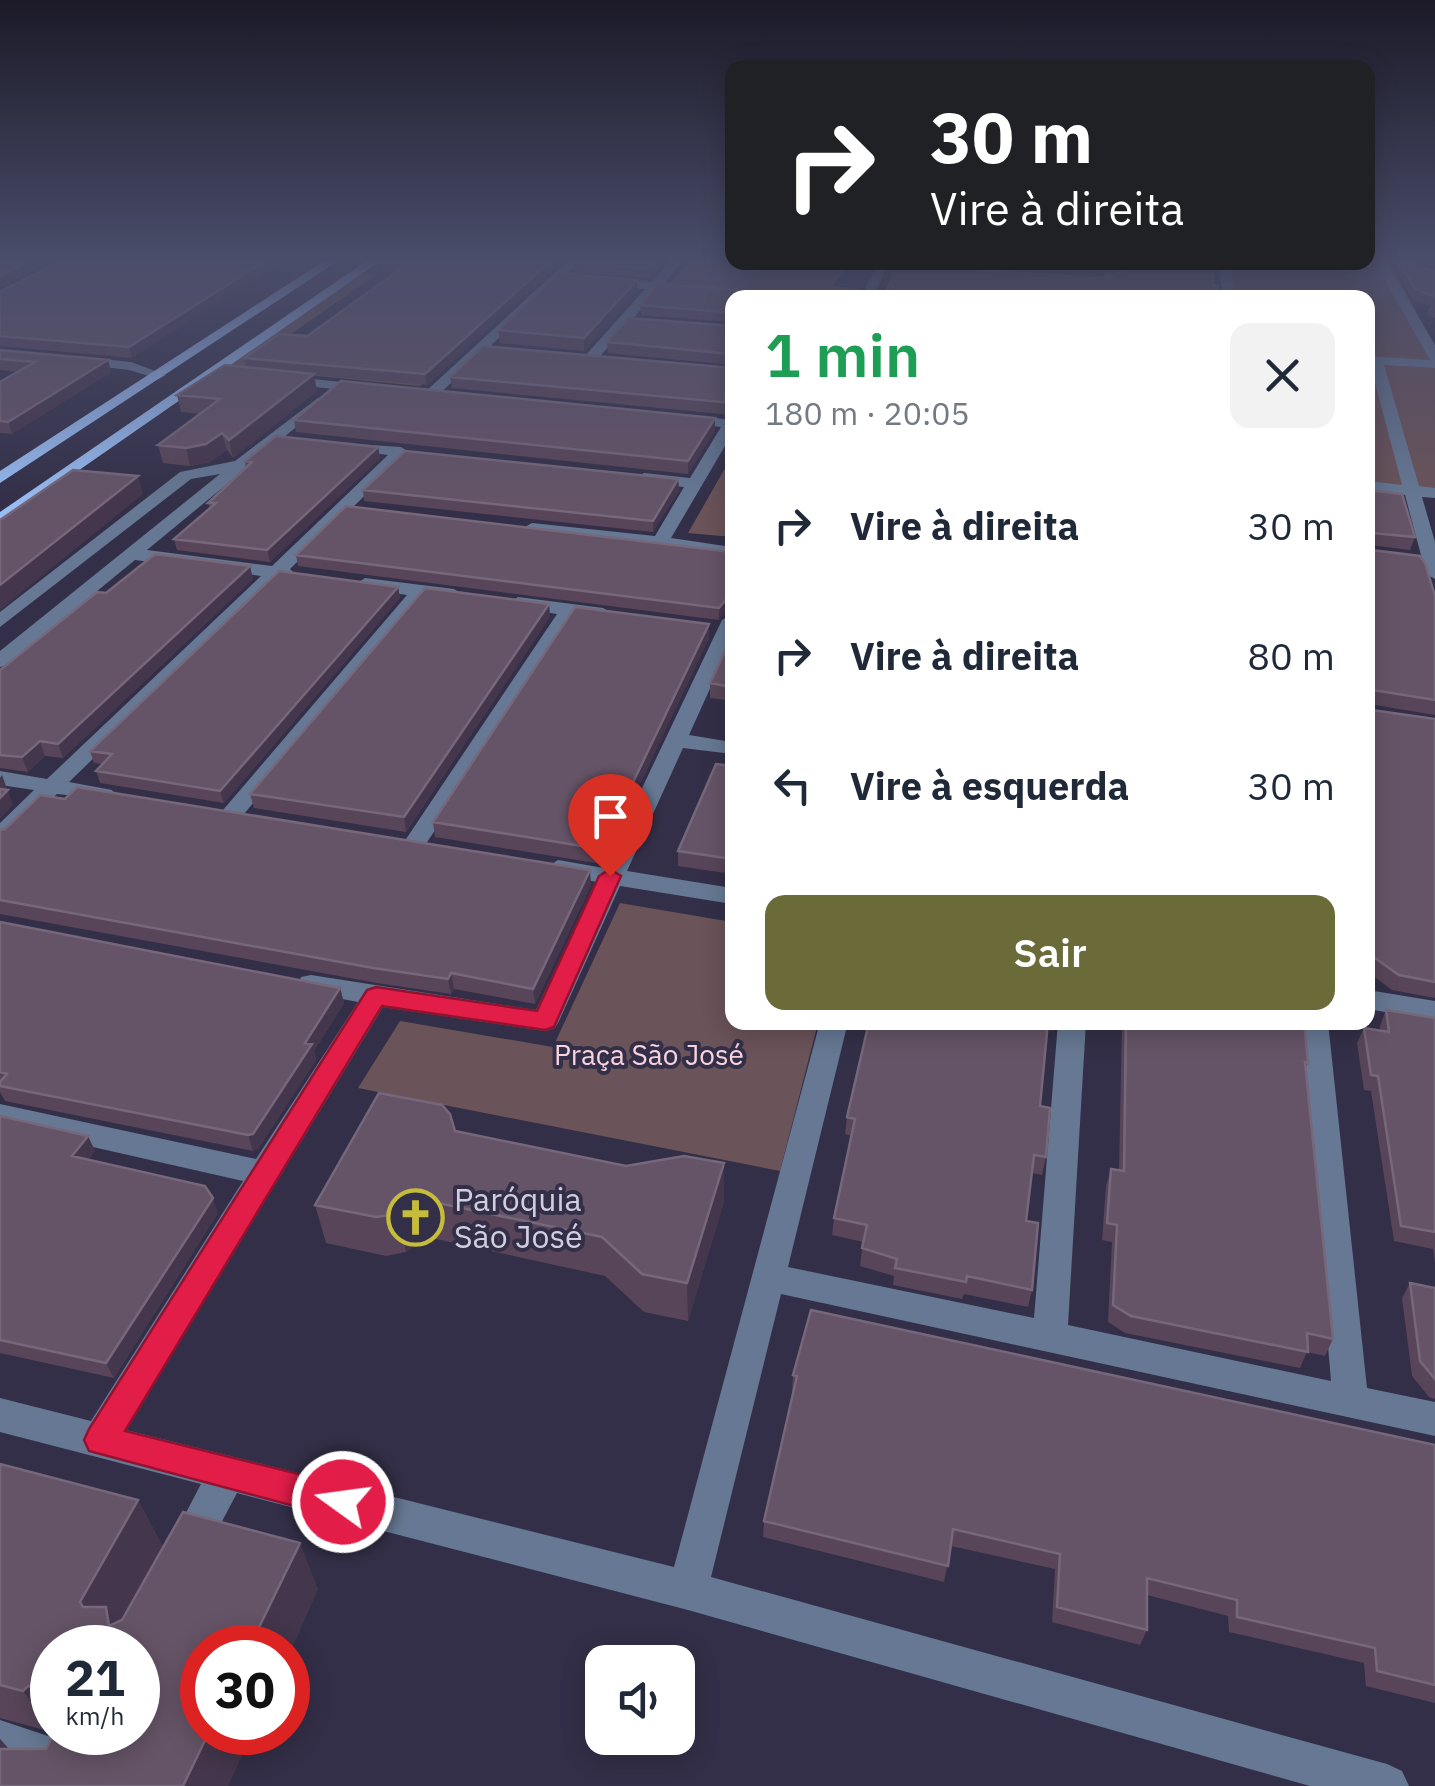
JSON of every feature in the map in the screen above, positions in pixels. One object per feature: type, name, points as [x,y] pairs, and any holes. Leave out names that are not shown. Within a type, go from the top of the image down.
[{"type":"main road","points":[[0,478],[211,340]]},
{"type":"main road","points":[[0,520],[260,340]]},
{"type":"main road","points":[[78,427],[82,438],[100,440],[126,434]]},
{"type":"main road","points":[[26,461],[54,455],[77,458],[74,470]]},
{"type":"street","points":[[430,395],[489,340]]},
{"type":"street","points":[[590,359],[607,340]]},
{"type":"street","points":[[480,349],[498,351]]},
{"type":"street","points":[[572,357],[608,360]]},
{"type":"street","points":[[56,358],[131,366],[159,375]]},
{"type":"street","points":[[131,366],[184,358]]},
{"type":"street","points":[[1375,361],[1435,360]]},
{"type":"street","points":[[1375,370],[1413,490],[1427,565]]},
{"type":"street","points":[[214,372],[232,374]]},
{"type":"street","points":[[267,378],[393,391]]},
{"type":"street","points":[[0,661],[337,386]]},
{"type":"street","points":[[412,393],[449,396]]},
{"type":"street","points":[[674,419],[725,423]]},
{"type":"street","points":[[660,542],[725,435]]},
{"type":"street","points":[[0,836],[276,572],[353,509],[410,453],[274,438]]},
{"type":"street","points":[[0,621],[186,475],[240,466]]},
{"type":"street","points":[[617,475],[695,483]]},
{"type":"street","points":[[1375,487],[1435,493]]},
{"type":"street","points":[[521,527],[725,551]]},
{"type":"street","points":[[132,554],[312,577]]},
{"type":"street","points":[[348,582],[622,617]]},
{"type":"street","points":[[268,821],[222,814],[420,591]]},
{"type":"street","points":[[415,845],[569,610]]},
{"type":"street","points":[[282,978],[545,1021],[725,629]]},
{"type":"street","points":[[675,740],[725,747]]},
{"type":"street","points":[[0,778],[124,798]]},
{"type":"street","points":[[532,864],[725,895]]},
{"type":"street","points":[[100,1440],[376,996]]},
{"type":"street","points":[[1375,1001],[1435,1011]]},
{"type":"street","points":[[688,1590],[832,1030]]},
{"type":"street","points":[[1050,1337],[1071,1030]]},
{"type":"street","points":[[1315,1030],[1351,1401]]},
{"type":"street","points":[[0,1115],[264,1173]]},
{"type":"street","points":[[768,1277],[1435,1419]]},
{"type":"street","points":[[0,1415],[688,1590],[1387,1786]]},
{"type":"street","points":[[166,1584],[228,1473]]},
{"type":"street","points":[[0,1741],[69,1760]]},
{"type":"green space","points":[[265,340],[282,340],[251,362],[445,362],[420,386],[226,367]]},
{"type":"green space","points":[[1375,340],[1431,340],[1435,347],[1435,493],[1375,487]]},
{"type":"green space","points":[[725,468],[725,536],[688,533]]},
{"type":"green space","name":"Praça São José","points":[[620,903],[725,921],[725,1030],[816,1030],[780,1171],[358,1088],[400,1021],[553,1047]]},
{"type":"building","points":[[51,340],[140,340],[129,347]]},
{"type":"building","points":[[270,340],[462,340],[425,374],[244,358]]},
{"type":"building","points":[[725,340],[725,353],[607,342]]},
{"type":"building","points":[[483,346],[725,367],[725,402],[450,377]]},
{"type":"building","points":[[0,350],[108,360],[8,422],[0,421],[0,382],[35,362],[0,359]]},
{"type":"building","points":[[225,365],[314,374],[229,440],[222,433],[206,444],[186,448],[158,445],[220,399],[177,395]]},
{"type":"building","points":[[341,381],[715,418],[688,461],[294,420]]},
{"type":"building","points":[[276,436],[378,447],[267,550],[174,539],[216,503],[208,503],[252,462],[245,461]]},
{"type":"building","points":[[405,451],[678,479],[653,521],[363,490]]},
{"type":"building","points":[[73,470],[138,476],[0,585],[0,520]]},
{"type":"building","points":[[1375,491],[1402,494],[1415,537],[1375,533]]},
{"type":"building","points":[[346,506],[725,551],[725,601],[719,608],[296,555]]},
{"type":"building","points":[[1375,550],[1420,556],[1425,563],[1435,596],[1435,700],[1375,690]]},
{"type":"building","points":[[155,554],[250,566],[58,744],[40,741],[22,757],[0,755],[0,670],[97,592],[106,593]]},
{"type":"building","points":[[279,571],[398,587],[220,791],[96,771],[112,754],[90,751]]},
{"type":"building","points":[[425,588],[549,604],[404,817],[250,794]]},
{"type":"building","points":[[575,607],[709,624],[601,849],[433,822]]},
{"type":"building","points":[[725,652],[725,686],[710,683]]},
{"type":"building","points":[[1375,710],[1435,719],[1435,982],[1399,975],[1375,958]]},
{"type":"building","points":[[716,764],[725,765],[725,858],[678,851]]},
{"type":"building","points":[[77,787],[590,870],[533,989],[451,973],[448,979],[373,968],[0,900],[0,830],[40,795],[65,799]]},
{"type":"building","points":[[0,922],[340,988],[305,1043],[312,1044],[253,1134],[248,1135],[0,1086],[7,1074],[0,1072]]},
{"type":"building","points":[[1386,1010],[1435,1018],[1435,1232],[1401,1226],[1378,1076],[1371,1075],[1364,1030],[1389,1032]]},
{"type":"building","points":[[867,1030],[1047,1030],[1040,1106],[1050,1108],[1046,1157],[1034,1155],[1026,1221],[1038,1223],[1032,1290],[967,1276],[966,1282],[895,1268],[897,1259],[862,1248],[867,1225],[834,1218],[855,1119],[847,1117]]},
{"type":"building","points":[[1126,1030],[1305,1030],[1333,1339],[1307,1333],[1308,1352],[1131,1316],[1113,1305],[1117,1225],[1107,1223],[1111,1169],[1124,1171]]},
{"type":"building","points":[[379,1093],[442,1105],[450,1114],[455,1131],[626,1166],[684,1156],[724,1163],[687,1283],[642,1274],[602,1237],[419,1199],[397,1214],[376,1217],[315,1205]]},
{"type":"building","points":[[0,1116],[88,1136],[72,1156],[205,1186],[213,1198],[106,1363],[0,1340]]},
{"type":"building","points":[[1410,1283],[1435,1288],[1435,1379],[1420,1361]]},
{"type":"building","points":[[811,1310],[1435,1445],[1435,1685],[1377,1671],[1375,1648],[1237,1617],[1237,1600],[1147,1578],[1147,1630],[1057,1607],[1060,1554],[953,1529],[948,1566],[764,1521],[797,1376],[793,1375]]},
{"type":"building","points":[[0,1464],[138,1500],[80,1602],[83,1607],[106,1607],[109,1625],[30,1625],[30,1686],[23,1691],[0,1685]]},
{"type":"building","points":[[183,1512],[300,1543],[260,1625],[180,1625],[180,1755],[198,1755],[183,1786],[0,1786],[0,1749],[30,1749],[30,1755],[160,1755],[160,1625],[111,1625],[122,1620]]},
{"type":"place","name":"Paróquia São José","points":[[415,1218]]},
{"type":"route","points":[[343,1502],[100,1440],[376,996],[545,1021],[610,876]]}]
